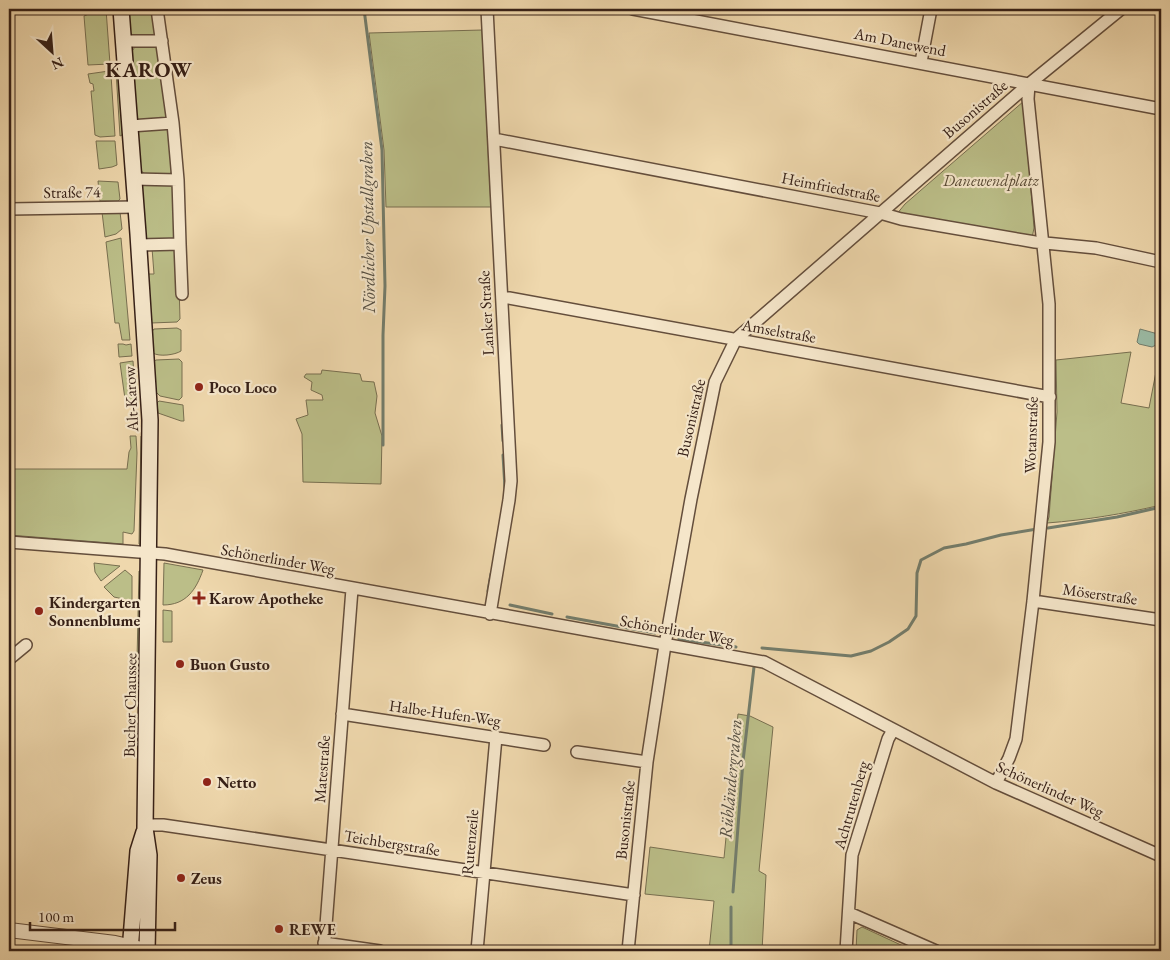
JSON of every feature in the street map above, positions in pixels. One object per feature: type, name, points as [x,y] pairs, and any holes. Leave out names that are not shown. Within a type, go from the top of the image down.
[{"type":"main road","name":"Alt-Karow","points":[[121,9],[150,420],[149,552]]},
{"type":"main road","name":"Bucher Chaussee","points":[[149,552],[145,827],[149,855],[149,951]]},
{"type":"main road","name":"Bucher Chaussee","points":[[130,949],[138,851],[145,827]]},
{"type":"street","points":[[157,9],[174,123],[182,294]]},
{"type":"street","name":"Lanker Straße","points":[[487,9],[510,481],[509,500],[490,614]]},
{"type":"street","name":"Am Danewend","points":[[633,9],[653,11],[921,62],[1161,110]]},
{"type":"street","points":[[921,62],[931,9]]},
{"type":"street","name":"Busonistraße","points":[[628,951],[648,762],[665,645],[691,499],[715,382],[736,339],[1029,84],[1121,9]]},
{"type":"street","points":[[124,41],[162,41]]},
{"type":"street","name":"Wotanstraße","points":[[996,783],[1016,739],[1044,502],[1049,442],[1049,304],[1028,99],[1029,84]]},
{"type":"street","points":[[130,126],[174,123]]},
{"type":"street","name":"Heimfriedstraße","points":[[494,139],[880,213],[901,219],[1044,243],[1096,248],[1161,262]]},
{"type":"street","points":[[134,178],[178,180]]},
{"type":"street","name":"Straße 74","points":[[9,209],[136,207]]},
{"type":"street","points":[[138,245],[180,244]]},
{"type":"street","name":"Amselstraße","points":[[502,298],[519,299],[1050,397]]},
{"type":"street","name":"Schönerlinder Weg","points":[[9,542],[71,548],[149,552],[764,662],[996,783],[1161,856]]},
{"type":"street","name":"Matestraße","points":[[324,947],[352,588]]},
{"type":"street","name":"Möserstraße","points":[[1033,601],[1161,620]]},
{"type":"street","points":[[9,659],[26,646]]},
{"type":"street","name":"Halbe-Hufen-Weg","points":[[342,714],[544,745]]},
{"type":"street","name":"Achtrutenberg","points":[[846,951],[852,855],[888,739],[893,730]]},
{"type":"street","name":"Rutenzeile","points":[[477,951],[496,737]]},
{"type":"street","points":[[577,752],[648,762]]},
{"type":"street","name":"Teichbergstraße","points":[[145,827],[163,825],[634,895]]},
{"type":"street","points":[[849,913],[931,950]]},
{"type":"street","points":[[9,930],[149,951]]},
{"type":"street","points":[[324,947],[380,951]]},
{"type":"green space","points":[[101,9],[106,9],[110,64],[88,65],[84,16]]},
{"type":"green space","points":[[128,9],[154,9],[158,35],[154,38],[136,37],[130,33]]},
{"type":"green space","points":[[482,30],[491,207],[386,207],[384,150],[369,33]]},
{"type":"green space","points":[[136,45],[156,45],[160,50],[170,117],[166,121],[139,122],[136,119],[131,53]]},
{"type":"green space","points":[[109,71],[111,75],[115,136],[100,137],[95,135],[91,91],[94,91],[88,74]]},
{"type":"green space","points":[[116,71],[121,72],[126,133],[120,136]]},
{"type":"green space","name":"Danewendplatz","points":[[1024,101],[1034,228],[1032,238],[896,215],[905,204]]},
{"type":"green space","points":[[167,126],[170,129],[175,172],[170,177],[149,177],[140,170],[137,132],[141,128]]},
{"type":"green space","points":[[96,141],[115,141],[117,165],[99,169]]},
{"type":"green space","points":[[98,181],[118,182],[120,199],[118,201],[100,201]]},
{"type":"green space","points":[[172,183],[176,186],[175,241],[148,242],[145,239],[141,185]]},
{"type":"green space","points":[[102,212],[120,212],[122,229],[116,234],[105,237]]},
{"type":"green space","points":[[121,238],[130,340],[122,340],[119,323],[115,323],[106,242]]},
{"type":"green space","points":[[175,247],[178,250],[180,319],[177,322],[151,323],[147,274],[154,274],[152,248]]},
{"type":"green space","points":[[177,328],[181,330],[181,351],[167,355],[153,353],[151,333],[154,329]]},
{"type":"green space","points":[[118,344],[131,344],[132,356],[119,357]]},
{"type":"green space","points":[[1161,346],[1161,505],[1104,516],[1047,523],[1057,412],[1056,360],[1131,352],[1121,403],[1149,408]]},
{"type":"green space","points":[[179,359],[182,362],[182,397],[179,400],[160,396],[156,392],[153,362],[156,360]]},
{"type":"green space","points":[[133,361],[136,404],[126,406],[120,363]]},
{"type":"green space","points":[[322,370],[360,374],[362,381],[374,382],[377,396],[375,413],[382,436],[381,484],[303,482],[302,434],[296,419],[308,415],[306,400],[323,400],[322,395],[311,390],[312,382],[304,377],[306,374],[321,374]]},
{"type":"green space","points":[[159,401],[183,405],[184,421],[158,413],[157,403]]},
{"type":"green space","points":[[130,436],[136,436],[137,453],[134,531],[132,534],[123,532],[123,544],[9,535],[9,469],[127,469],[131,448]]},
{"type":"green space","points":[[141,436],[143,437],[141,545],[139,544]]},
{"type":"green space","points":[[94,563],[120,566],[101,581],[95,572]]},
{"type":"green space","points":[[164,563],[203,570],[197,584],[189,595],[178,602],[163,605]]},
{"type":"green space","points":[[125,570],[132,576],[132,601],[114,597],[104,587]]},
{"type":"green space","points":[[139,571],[143,571],[143,655],[137,660]]},
{"type":"green space","points":[[163,610],[172,611],[172,642],[163,642]]},
{"type":"green space","points":[[738,714],[750,716],[773,727],[759,871],[766,875],[762,951],[709,951],[714,901],[645,894],[650,847],[724,858]]},
{"type":"green space","points":[[862,927],[914,951],[856,951],[857,930]]},
{"type":"shaded area","points":[[1140,329],[1158,334],[1156,345],[1152,347],[1137,342]]},
{"type":"waterway","name":"Nördlicher Upstallgraben","points":[[364,9],[382,150],[385,286],[383,445]]},
{"type":"waterway","name":"Nördlicher Upstallgraben","points":[[502,425],[503,441]]},
{"type":"waterway","name":"Nördlicher Upstallgraben","points":[[503,455],[505,488]]},
{"type":"waterway","name":"Rübländergraben","points":[[1048,528],[1117,517],[1161,507]]},
{"type":"waterway","name":"Rübländergraben","points":[[762,648],[851,656],[871,651],[908,629],[916,616],[917,573],[921,560],[944,548],[1037,529]]},
{"type":"waterway","name":"Nördlicher Upstallgraben","points":[[488,591],[491,574]]},
{"type":"waterway","name":"Nördlicher Upstallgraben","points":[[510,605],[552,614]]},
{"type":"waterway","name":"Nördlicher Upstallgraben","points":[[567,617],[655,633]]},
{"type":"waterway","name":"Nördlicher Upstallgraben","points":[[679,639],[722,645]]},
{"type":"waterway","name":"Nördlicher Upstallgraben","points":[[731,646],[736,647]]},
{"type":"waterway","name":"Rübländergraben","points":[[733,892],[743,761],[754,667]]},
{"type":"waterway","name":"Rübländergraben","points":[[731,907],[731,951]]},
{"type":"place","name":"Poco Loco","points":[[199,387]]},
{"type":"place","name":"Karow Apotheke","points":[[199,598]]},
{"type":"place","name":"Kindergarten Sonnenblume","points":[[39,611]]},
{"type":"place","name":"Buon Gusto","points":[[180,664]]},
{"type":"place","name":"Netto","points":[[207,782]]},
{"type":"place","name":"Zeus","points":[[181,878]]},
{"type":"place","name":"REWE","points":[[279,929]]},
{"type":"district","name":"KAROW","points":[[149,69]]}]
